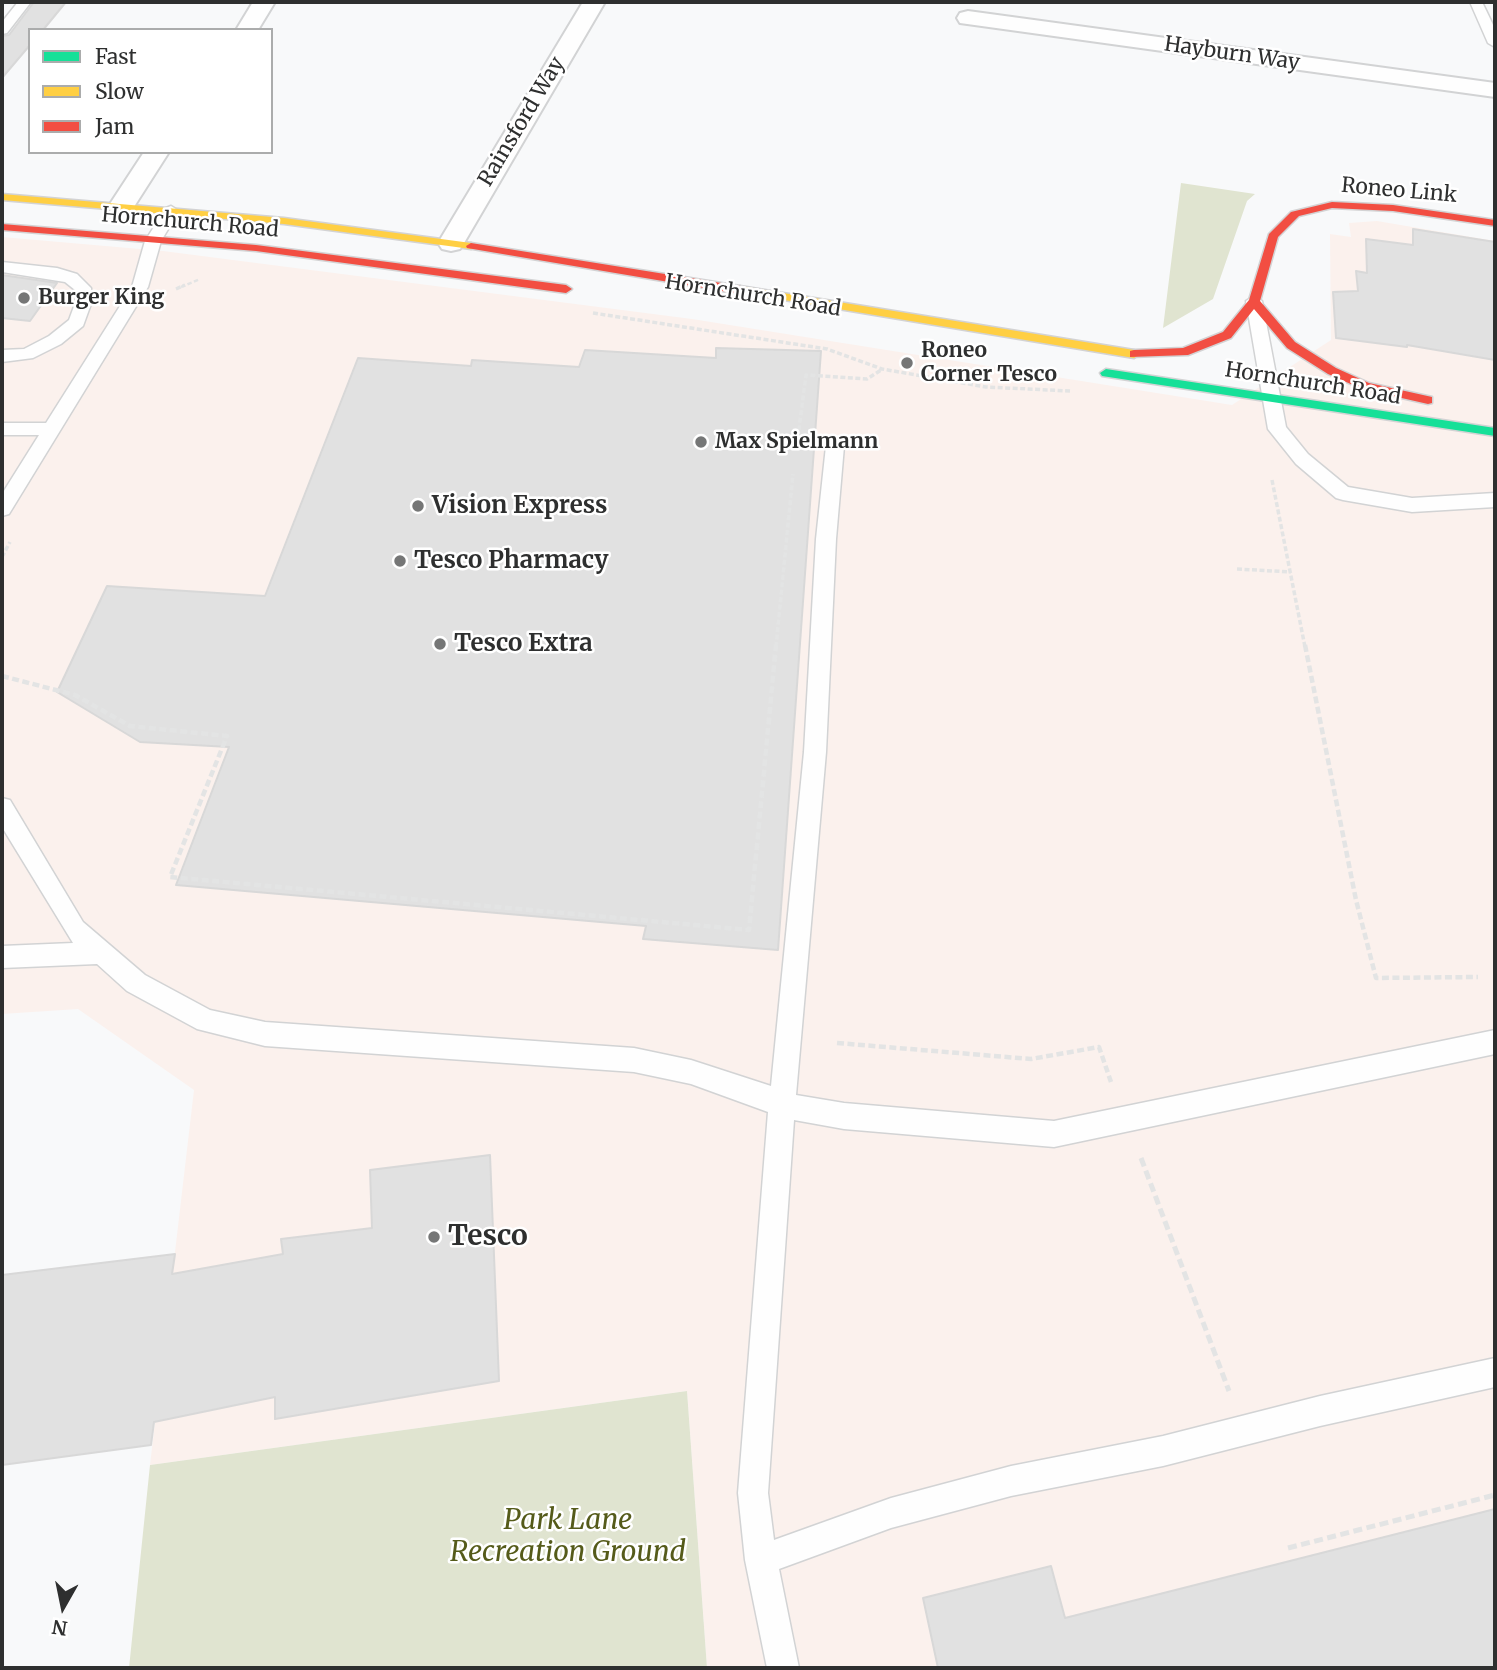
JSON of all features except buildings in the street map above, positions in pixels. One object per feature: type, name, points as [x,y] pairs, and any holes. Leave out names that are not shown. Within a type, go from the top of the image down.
[{"type":"main road","name":"Hornchurch Road","points":[[2,197],[284,220],[451,243],[1141,355],[1184,352],[1227,335],[1254,300]]},
{"type":"main road","name":"Roneo Link","points":[[1254,300],[1273,236],[1295,215],[1332,205],[1393,208],[1495,223]]},
{"type":"main road","name":"Hornchurch Road","points":[[2,227],[256,248],[577,290]]},
{"type":"main road","points":[[1254,300],[1272,326],[1291,345],[1332,371],[1366,386],[1443,403]]},
{"type":"main road","name":"Hornchurch Road","points":[[1083,369],[1495,432]]},
{"type":"street","points":[[248,28],[264,2]]},
{"type":"street","name":"Rainsford Way","points":[[451,243],[594,2]]},
{"type":"street","name":"Hayburn Way","points":[[968,19],[1495,90]]},
{"type":"street","points":[[121,207],[156,154]]},
{"type":"lane","points":[[2,30],[25,2]]},
{"type":"lane","points":[[1476,2],[1495,43]]},
{"type":"lane","points":[[2,509],[94,357],[140,287],[153,241],[171,211]]},
{"type":"lane","points":[[2,267],[71,278],[83,288],[85,301],[77,322],[55,340],[27,354],[2,356]]},
{"type":"lane","points":[[1254,300],[1278,429],[1288,446],[1343,493],[1412,505],[1495,500]]},
{"type":"lane","points":[[2,429],[52,429]]},
{"type":"lane","points":[[783,1668],[761,1560],[753,1493],[782,1105],[815,752],[826,539],[835,446]]},
{"type":"lane","points":[[2,807],[75,930],[136,983],[206,1021],[265,1034],[634,1060],[691,1072],[755,1092],[782,1105],[844,1116],[1054,1134],[1495,1042]]},
{"type":"lane","points":[[2,957],[102,953]]},
{"type":"lane","points":[[761,1560],[891,1513],[1011,1482],[1163,1451],[1320,1411],[1495,1373]]},
{"type":"path","points":[[175,289],[206,278]]},
{"type":"path","points":[[581,312],[827,349],[882,369],[986,387],[1081,392]]},
{"type":"path","points":[[806,375],[867,379],[882,369]]},
{"type":"path","points":[[1272,477],[1356,900],[1376,978],[1479,977]]},
{"type":"path","points":[[2,676],[75,695],[130,726],[227,736],[170,877],[749,930],[784,537]]},
{"type":"path","points":[[1237,569],[1291,572]]},
{"type":"path","points":[[837,1043],[1031,1059],[1099,1047],[1112,1084]]},
{"type":"path","points":[[1141,1158],[1229,1391]]},
{"type":"path","points":[[1288,1548],[1495,1495]]},
{"type":"shaded area","points":[[1377,221],[1495,241],[1495,1668],[707,1668],[687,1391],[150,1465],[194,1090],[78,1009],[2,1014],[2,237],[163,251],[692,319],[1232,405],[1331,340],[1330,234],[1351,237],[1349,223]]},
{"type":"green space","points":[[1181,183],[1255,194],[1247,201],[1213,299],[1163,328]]},
{"type":"green space","name":"Park Lane Recreation Ground","points":[[687,1391],[707,1668],[129,1668],[150,1465]]},
{"type":"traffic: fast","points":[[1106,373],[1495,432]]},
{"type":"traffic: slow","points":[[2,197],[284,221],[471,246]]},
{"type":"traffic: slow","points":[[740,290],[1134,354]]},
{"type":"traffic: jam","points":[[1134,354],[1184,352],[1227,335],[1254,301],[1273,236],[1295,214],[1332,205],[1393,208],[1495,223]]},
{"type":"traffic: jam","points":[[2,227],[256,248],[566,289]]},
{"type":"traffic: jam","points":[[471,246],[740,290]]},
{"type":"traffic: jam","points":[[1254,301],[1291,345],[1332,371],[1366,386],[1428,400]]},
{"type":"place","name":"Burger King","points":[[24,298]]},
{"type":"place","name":"Roneo Corner Tesco","points":[[907,363]]},
{"type":"place","name":"Max Spielmann","points":[[701,442]]},
{"type":"place","name":"Vision Express","points":[[418,506]]},
{"type":"place","name":"Tesco Pharmacy","points":[[400,561]]},
{"type":"place","name":"Tesco Extra","points":[[440,644]]},
{"type":"place","name":"Tesco","points":[[434,1237]]}]
